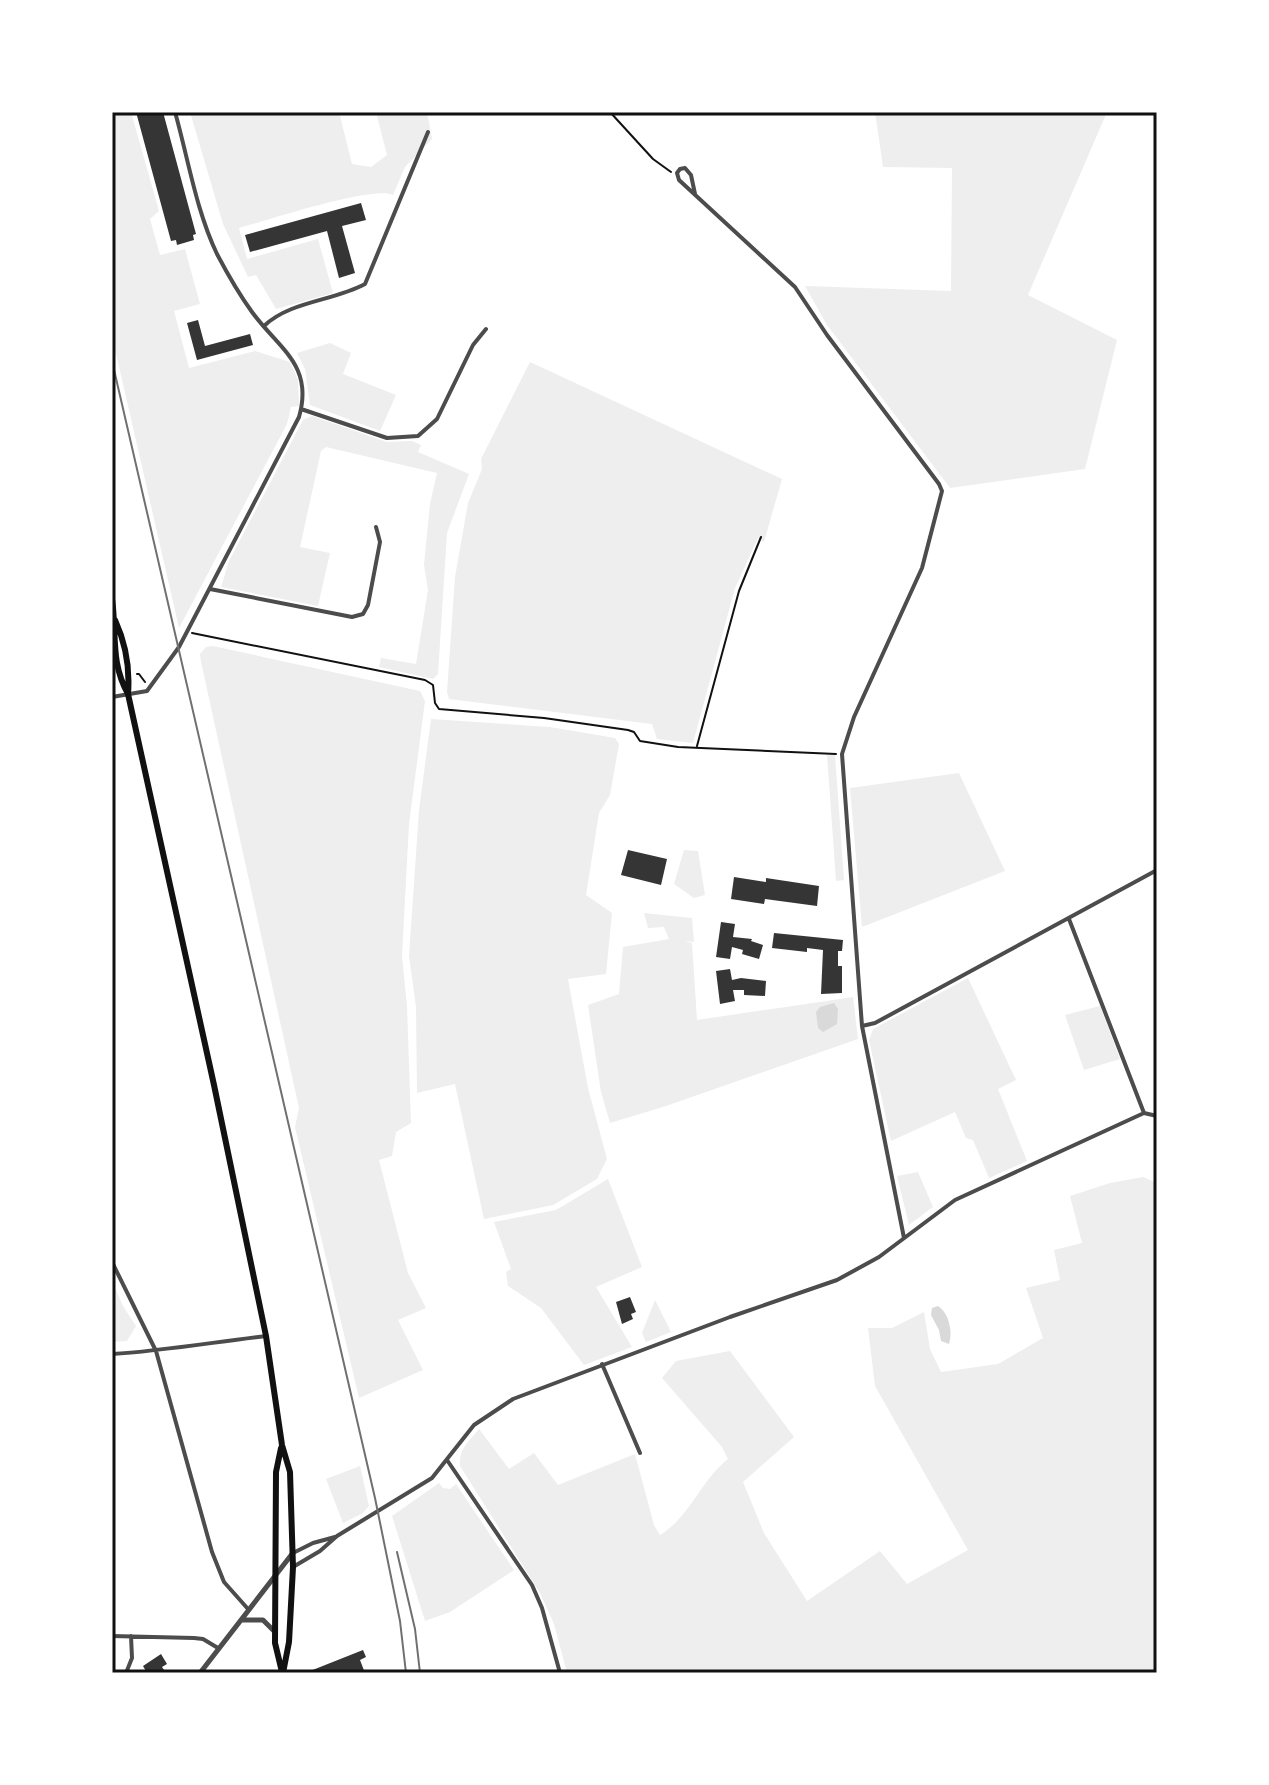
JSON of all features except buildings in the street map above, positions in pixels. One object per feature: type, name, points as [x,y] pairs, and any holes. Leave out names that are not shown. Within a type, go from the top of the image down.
[{"type":"main road","points":[[112,599],[130,676],[128,694],[209,1059],[266,1336],[282,1445],[290,1472],[293,1567],[289,1642],[283,1673]]},
{"type":"main road","points":[[282,1445],[276,1472],[275,1634],[283,1673]]},
{"type":"street","points":[[112,697],[147,691],[154,684],[210,589],[301,409],[303,389],[297,367],[264,326],[225,268],[208,232],[175,112]]},
{"type":"street","points":[[264,326],[280,314],[365,284],[428,132]]},
{"type":"street","points":[[695,194],[687,169],[678,170],[678,178],[695,194],[795,287],[942,491],[922,568],[854,717],[842,754],[862,1026],[904,1238]]},
{"type":"street","points":[[301,409],[387,438],[418,436],[437,419],[473,345],[486,329]]},
{"type":"street","points":[[210,589],[352,617],[363,614],[368,605],[380,542],[376,527]]},
{"type":"street","points":[[862,1026],[875,1023],[1157,870]]},
{"type":"street","points":[[1069,919],[1144,1113]]},
{"type":"street","points":[[276,1576],[432,1478],[474,1425],[528,1392],[837,1280],[879,1257],[955,1200],[1144,1113],[1157,1116]]},
{"type":"street","points":[[112,1262],[156,1351],[212,1552],[224,1582],[248,1609]]},
{"type":"street","points":[[112,1354],[266,1336]]},
{"type":"street","points":[[602,1364],[640,1453]]},
{"type":"street","points":[[447,1460],[538,1596],[560,1673]]},
{"type":"street","points":[[112,1493],[112,1503]]},
{"type":"street","points":[[200,1673],[293,1553],[337,1536]]},
{"type":"street","points":[[241,1621],[263,1620],[275,1634]]},
{"type":"street","points":[[112,1636],[203,1639],[218,1648]]},
{"type":"street","points":[[126,1673],[132,1658],[131,1636]]},
{"type":"path","points":[[610,112],[653,159],[678,178]]},
{"type":"path","points":[[696,747],[739,591],[761,537]]},
{"type":"path","points":[[187,632],[425,680],[433,685],[435,703],[439,709],[544,718],[628,730],[634,732],[640,741],[842,754]]},
{"type":"shaded area","points":[[112,112],[131,112],[159,211],[150,219],[160,255],[185,249],[200,304],[174,311],[189,368],[255,351],[290,362],[298,380],[299,406],[291,407],[287,424],[179,628],[112,336]]},
{"type":"shaded area","points":[[190,112],[339,112],[352,164],[371,167],[387,155],[376,112],[427,112],[432,139],[405,167],[393,195],[382,193],[343,199],[239,228],[247,259],[318,239],[333,293],[276,309],[256,275],[248,277],[223,224]]},
{"type":"shaded area","points":[[875,112],[1107,112],[1028,295],[1117,340],[1085,469],[950,488],[827,325],[805,286],[951,291],[952,168],[883,167]]},
{"type":"shaded area","points":[[330,343],[351,353],[343,374],[396,395],[380,431],[310,405],[305,369],[297,353]]},
{"type":"shaded area","points":[[530,362],[782,479],[764,542],[758,538],[735,588],[693,743],[657,739],[652,724],[449,699],[455,577],[468,503],[482,469],[481,459]]},
{"type":"shaded area","points":[[312,416],[387,442],[412,441],[421,445],[418,452],[469,474],[447,533],[438,674],[433,679],[379,667],[381,658],[416,664],[428,590],[424,565],[430,504],[437,473],[326,447],[321,451],[300,547],[330,553],[318,606],[221,587],[229,561],[303,420]]},
{"type":"shaded area","points":[[206,647],[420,691],[425,701],[409,824],[402,956],[411,1123],[396,1132],[392,1156],[379,1160],[408,1273],[426,1308],[398,1320],[423,1370],[359,1398],[295,1127],[299,1108],[201,662],[200,654]]},
{"type":"shaded area","points":[[431,719],[550,727],[615,738],[619,744],[610,795],[599,813],[586,895],[612,913],[606,974],[568,979],[588,1088],[607,1159],[597,1179],[553,1205],[484,1219],[455,1084],[417,1093],[416,1007],[409,956],[419,810]]},
{"type":"shaded area","points":[[827,755],[835,755],[844,880],[836,881]]},
{"type":"shaded area","points":[[959,773],[1005,871],[862,927],[850,788]]},
{"type":"shaded area","points":[[684,850],[698,851],[705,895],[694,898],[674,884]]},
{"type":"shaded area","points":[[644,913],[692,918],[694,942],[684,941],[692,943],[697,1020],[853,997],[858,1039],[610,1123],[601,1092],[588,1005],[619,994],[623,947],[669,939],[664,927],[648,928]]},
{"type":"shaded area","points":[[968,978],[1016,1080],[998,1089],[1027,1161],[989,1178],[973,1140],[966,1138],[955,1112],[891,1141],[869,1040],[873,1029]]},
{"type":"shaded area","points":[[834,1003],[838,1009],[837,1024],[823,1032],[818,1028],[816,1012],[820,1007]]},
{"type":"shaded area","points":[[1100,1006],[1120,1059],[1084,1070],[1065,1015]]},
{"type":"shaded area","points":[[918,1172],[933,1207],[909,1225],[897,1176]]},
{"type":"shaded area","points":[[1143,1177],[1157,1183],[1157,1673],[567,1673],[554,1624],[540,1593],[460,1466],[462,1450],[479,1429],[509,1469],[534,1453],[558,1485],[635,1454],[654,1525],[660,1535],[679,1518],[728,1459],[722,1447],[662,1378],[676,1361],[730,1351],[794,1437],[743,1482],[764,1533],[807,1601],[880,1551],[907,1584],[968,1550],[875,1386],[868,1328],[892,1328],[924,1312],[930,1349],[941,1372],[998,1364],[1043,1338],[1026,1288],[1060,1280],[1054,1250],[1082,1243],[1070,1196],[1110,1183]]},
{"type":"shaded area","points":[[608,1179],[642,1267],[596,1287],[632,1347],[584,1365],[541,1308],[508,1286],[506,1272],[511,1269],[494,1222],[556,1210]]},
{"type":"shaded area","points":[[112,1281],[136,1326],[127,1341],[112,1342]]},
{"type":"shaded area","points":[[655,1300],[671,1332],[646,1342],[642,1333]]},
{"type":"shaded area","points":[[938,1306],[949,1323],[949,1344],[941,1341],[931,1315],[932,1308]]},
{"type":"shaded area","points":[[360,1466],[369,1506],[363,1513],[343,1523],[326,1479]]},
{"type":"shaded area","points":[[439,1483],[443,1488],[450,1489],[456,1484],[514,1570],[450,1612],[425,1621],[392,1516]]},
{"type":"tram line","points":[[112,361],[375,1498],[400,1621],[406,1673]]},
{"type":"tram line","points":[[397,1552],[415,1629],[420,1673]]}]
